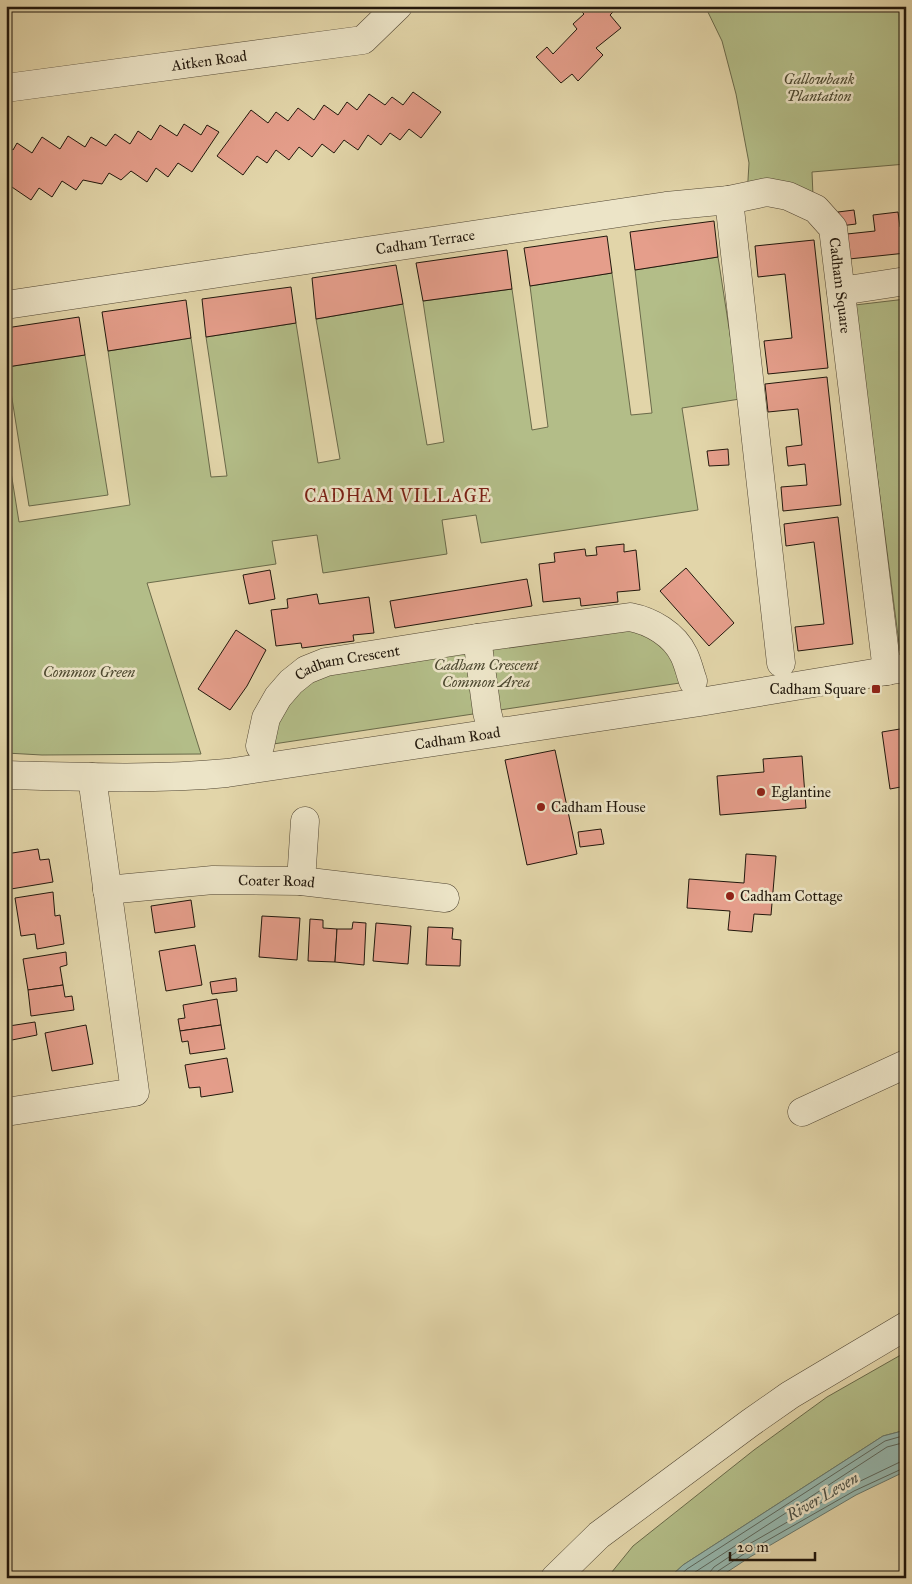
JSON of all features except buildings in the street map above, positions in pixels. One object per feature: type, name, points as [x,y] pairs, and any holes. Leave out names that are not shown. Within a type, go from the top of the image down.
[{"type":"street","name":"Aitken Road","points":[[6,88],[363,40],[398,6]]},
{"type":"street","name":"Cadham Terrace","points":[[6,305],[666,206],[729,200],[767,192],[788,196],[816,209],[833,228]]},
{"type":"street","points":[[729,200],[782,664]]},
{"type":"street","name":"Cadham Square","points":[[833,228],[896,669]]},
{"type":"street","points":[[841,291],[906,282]]},
{"type":"street","name":"Cadham Crescent","points":[[260,746],[266,718],[278,697],[291,682],[306,670],[326,662],[477,638],[630,617],[641,619],[655,625],[683,653],[693,681]]},
{"type":"street","points":[[477,638],[487,712],[492,732]]},
{"type":"street","name":"Cadham Road","points":[[6,776],[188,776],[227,773],[690,703],[896,669]]},
{"type":"street","points":[[6,1112],[135,1092],[92,777]]},
{"type":"street","points":[[301,881],[304,821]]},
{"type":"street","name":"Coater Road","points":[[107,890],[213,880],[301,881],[445,898]]},
{"type":"street","points":[[802,1112],[906,1064]]},
{"type":"street","points":[[555,1578],[599,1535],[750,1423],[798,1390],[906,1326]]},
{"type":"green space","name":"Gallowbank Plantation","points":[[705,6],[906,6],[906,164],[812,172],[813,196],[747,197],[749,163],[736,94],[722,41]]},
{"type":"green space","name":"Common Green","points":[[718,257],[740,399],[682,408],[698,510],[481,543],[476,515],[442,520],[447,554],[323,573],[317,535],[272,541],[276,564],[147,583],[201,754],[42,755],[6,753],[6,472],[11,472],[19,522],[130,505],[108,351],[191,338],[211,477],[227,476],[206,337],[296,323],[318,463],[340,459],[316,319],[403,304],[427,445],[444,442],[423,301],[512,289],[532,430],[548,427],[530,286],[612,273],[631,415],[652,413],[635,270]]},
{"type":"green space","points":[[906,299],[906,651],[900,651],[855,305]]},
{"type":"green space","points":[[85,355],[108,495],[29,506],[7,367]]},
{"type":"green space","name":"Cadham Crescent Common Area","points":[[641,619],[693,681],[260,746],[291,682]]},
{"type":"green space","points":[[906,1352],[906,1430],[883,1436],[683,1565],[669,1578],[607,1578],[633,1546],[754,1450],[827,1397]]},
{"type":"water","name":"River Leven","points":[[906,1430],[906,1471],[856,1495],[750,1557],[718,1578],[669,1578],[683,1565],[883,1436]]},
{"type":"place","name":"Cadham Square","points":[[876,689]]},
{"type":"place","name":"Eglantine","points":[[761,792]]},
{"type":"place","name":"Cadham House","points":[[541,807]]},
{"type":"place","name":"Cadham Cottage","points":[[730,896]]},
{"type":"district","name":"CADHAM VILLAGE","points":[[398,496]]}]
